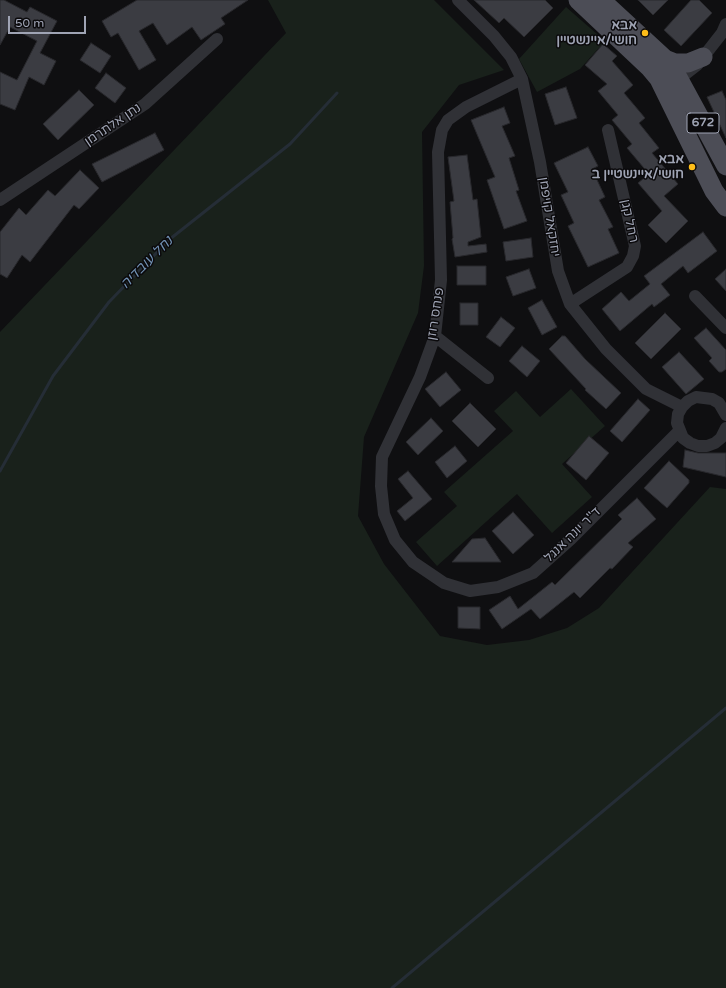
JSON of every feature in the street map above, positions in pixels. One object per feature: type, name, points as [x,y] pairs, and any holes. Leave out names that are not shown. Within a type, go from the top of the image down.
[{"type":"main road","name":"672","points":[[578,0],[649,67],[673,85],[726,166]]},
{"type":"main road","name":"672","points":[[601,0],[665,58],[673,85],[714,191],[726,207]]},
{"type":"main road","points":[[665,58],[675,62],[688,63],[703,57]]},
{"type":"street","name":"יחזקאל קויפמן","points":[[458,0],[494,36],[511,58],[522,79],[540,162],[558,271],[570,304],[606,348],[646,389],[682,407]]},
{"type":"street","points":[[673,85],[690,72],[724,29]]},
{"type":"street","name":"נתן אלתרמן","points":[[0,200],[145,104],[217,40]]},
{"type":"street","name":"פנחס רוזן","points":[[444,582],[413,562],[395,540],[384,514],[381,486],[382,457],[420,377],[435,336],[441,280],[438,152],[442,130],[448,120],[466,107],[522,79]]},
{"type":"street","name":"רחל קגן","points":[[570,304],[627,266],[634,256],[635,246],[608,130]]},
{"type":"street","points":[[695,296],[726,328]]},
{"type":"street","points":[[435,336],[488,378]]},
{"type":"street","points":[[726,415],[723,400],[700,397],[688,401],[682,407],[678,414],[677,423],[683,438],[698,446],[707,446],[715,443],[721,438],[726,430]]},
{"type":"street","name":"ד''ר יונה אנגל","points":[[444,582],[470,591],[498,587],[533,573],[571,539],[679,431]]},
{"type":"shaded area","points":[[268,0],[434,0],[504,70],[459,85],[422,132],[424,266],[418,313],[364,437],[358,516],[384,564],[440,636],[487,645],[529,640],[567,628],[599,608],[710,487],[726,489],[726,988],[0,988],[0,332],[286,33]]},
{"type":"shaded area","points":[[566,7],[605,41],[580,69],[537,92],[519,59]]},
{"type":"shaded area","points":[[571,389],[605,426],[562,464],[592,497],[552,533],[517,494],[437,566],[416,542],[457,506],[444,492],[513,431],[494,411],[516,391],[540,417]]},
{"type":"building","points":[[0,0],[4,0],[27,12],[30,7],[57,21],[40,53],[56,61],[44,85],[29,77],[15,110],[0,104],[0,72],[17,80],[37,41],[10,27],[0,45]]},
{"type":"building","points":[[137,0],[248,0],[221,18],[225,24],[201,40],[192,27],[167,45],[153,23],[139,31],[156,60],[139,70],[118,33],[111,37],[102,21]]},
{"type":"building","points":[[474,0],[545,0],[553,8],[524,37],[504,18],[499,23]]},
{"type":"building","points":[[638,0],[668,0],[653,15]]},
{"type":"building","points":[[691,0],[699,0],[712,13],[681,46],[664,30]]},
{"type":"building","points":[[91,43],[111,56],[100,73],[80,60]]},
{"type":"building","points":[[603,44],[617,56],[612,61],[633,85],[624,93],[645,118],[639,123],[659,148],[652,153],[678,184],[664,196],[688,221],[666,243],[648,225],[662,211],[638,183],[649,174],[627,148],[632,144],[612,120],[618,115],[598,91],[607,84],[585,65]]},
{"type":"building","points":[[106,73],[126,88],[115,103],[95,88]]},
{"type":"building","points":[[566,87],[577,118],[555,125],[545,94]]},
{"type":"building","points":[[79,90],[94,105],[58,140],[43,124]]},
{"type":"building","points":[[722,91],[726,100],[726,138],[707,97]]},
{"type":"building","points":[[504,107],[510,123],[502,126],[515,156],[509,158],[519,190],[516,191],[527,221],[504,229],[487,180],[495,177],[471,120]]},
{"type":"building","points":[[155,133],[164,150],[102,182],[92,164]]},
{"type":"building","points":[[588,147],[598,166],[592,169],[605,197],[599,200],[613,227],[608,229],[619,253],[588,267],[568,226],[574,223],[561,195],[568,192],[554,163]]},
{"type":"building","points":[[467,155],[473,200],[477,199],[481,237],[468,242],[468,246],[486,244],[487,252],[455,257],[452,239],[450,202],[454,201],[448,157]]},
{"type":"building","points":[[80,170],[99,188],[79,209],[74,205],[30,262],[22,255],[7,278],[0,274],[0,232],[19,208],[26,215],[48,190],[55,196]]},
{"type":"building","points":[[703,232],[717,251],[688,273],[683,266],[661,284],[670,295],[654,307],[652,304],[620,331],[602,309],[621,292],[629,301],[650,284],[644,276]]},
{"type":"building","points":[[531,238],[533,257],[506,261],[503,242]]},
{"type":"building","points":[[457,266],[486,266],[486,285],[457,285]]},
{"type":"building","points":[[529,269],[536,288],[513,296],[506,277]]},
{"type":"building","points":[[726,269],[726,291],[715,279]]},
{"type":"building","points":[[542,300],[557,327],[542,335],[528,308]]},
{"type":"building","points":[[460,303],[478,303],[478,325],[460,325]]},
{"type":"building","points":[[665,313],[681,329],[651,359],[635,343]]},
{"type":"building","points":[[501,317],[515,328],[500,347],[486,337]]},
{"type":"building","points":[[706,328],[726,350],[726,369],[722,372],[719,372],[709,361],[712,358],[694,338]]},
{"type":"building","points":[[562,336],[565,336],[585,359],[621,393],[606,409],[585,390],[586,389],[549,349]]},
{"type":"building","points":[[522,346],[540,361],[527,377],[509,361]]},
{"type":"building","points":[[679,352],[704,379],[686,394],[662,367]]},
{"type":"building","points":[[446,372],[461,390],[440,407],[425,389]]},
{"type":"building","points":[[638,399],[650,410],[622,442],[610,431]]},
{"type":"building","points":[[470,403],[496,429],[478,447],[452,421]]},
{"type":"building","points":[[431,418],[443,431],[418,455],[406,442]]},
{"type":"building","points":[[589,436],[609,453],[586,480],[566,463]]},
{"type":"building","points":[[455,446],[467,461],[447,478],[435,462]]},
{"type":"building","points":[[685,450],[698,453],[726,453],[726,477],[683,467]]},
{"type":"building","points":[[669,461],[689,480],[689,483],[667,508],[644,488]]},
{"type":"building","points":[[408,471],[432,499],[405,521],[397,511],[413,498],[398,479]]},
{"type":"building","points":[[637,498],[656,519],[628,543],[633,547],[612,569],[610,568],[580,598],[574,592],[540,619],[531,609],[502,629],[489,610],[510,596],[518,609],[552,582],[555,585],[622,519],[618,515]]},
{"type":"building","points":[[513,512],[534,535],[513,554],[492,531]]},
{"type":"building","points":[[485,538],[501,562],[452,562],[472,539]]},
{"type":"building","points":[[458,607],[480,607],[480,629],[458,628]]},
{"type":"waterway","name":"נחל עובדיה","points":[[0,471],[53,376],[109,302],[170,239],[290,144],[337,93]]},
{"type":"waterway","points":[[392,988],[726,708]]},
{"type":"place","name":"אבא חושי/איינשטיין","points":[[645,33]]},
{"type":"place","name":"אבא חושי/איינשטיין ב","points":[[692,167]]}]
